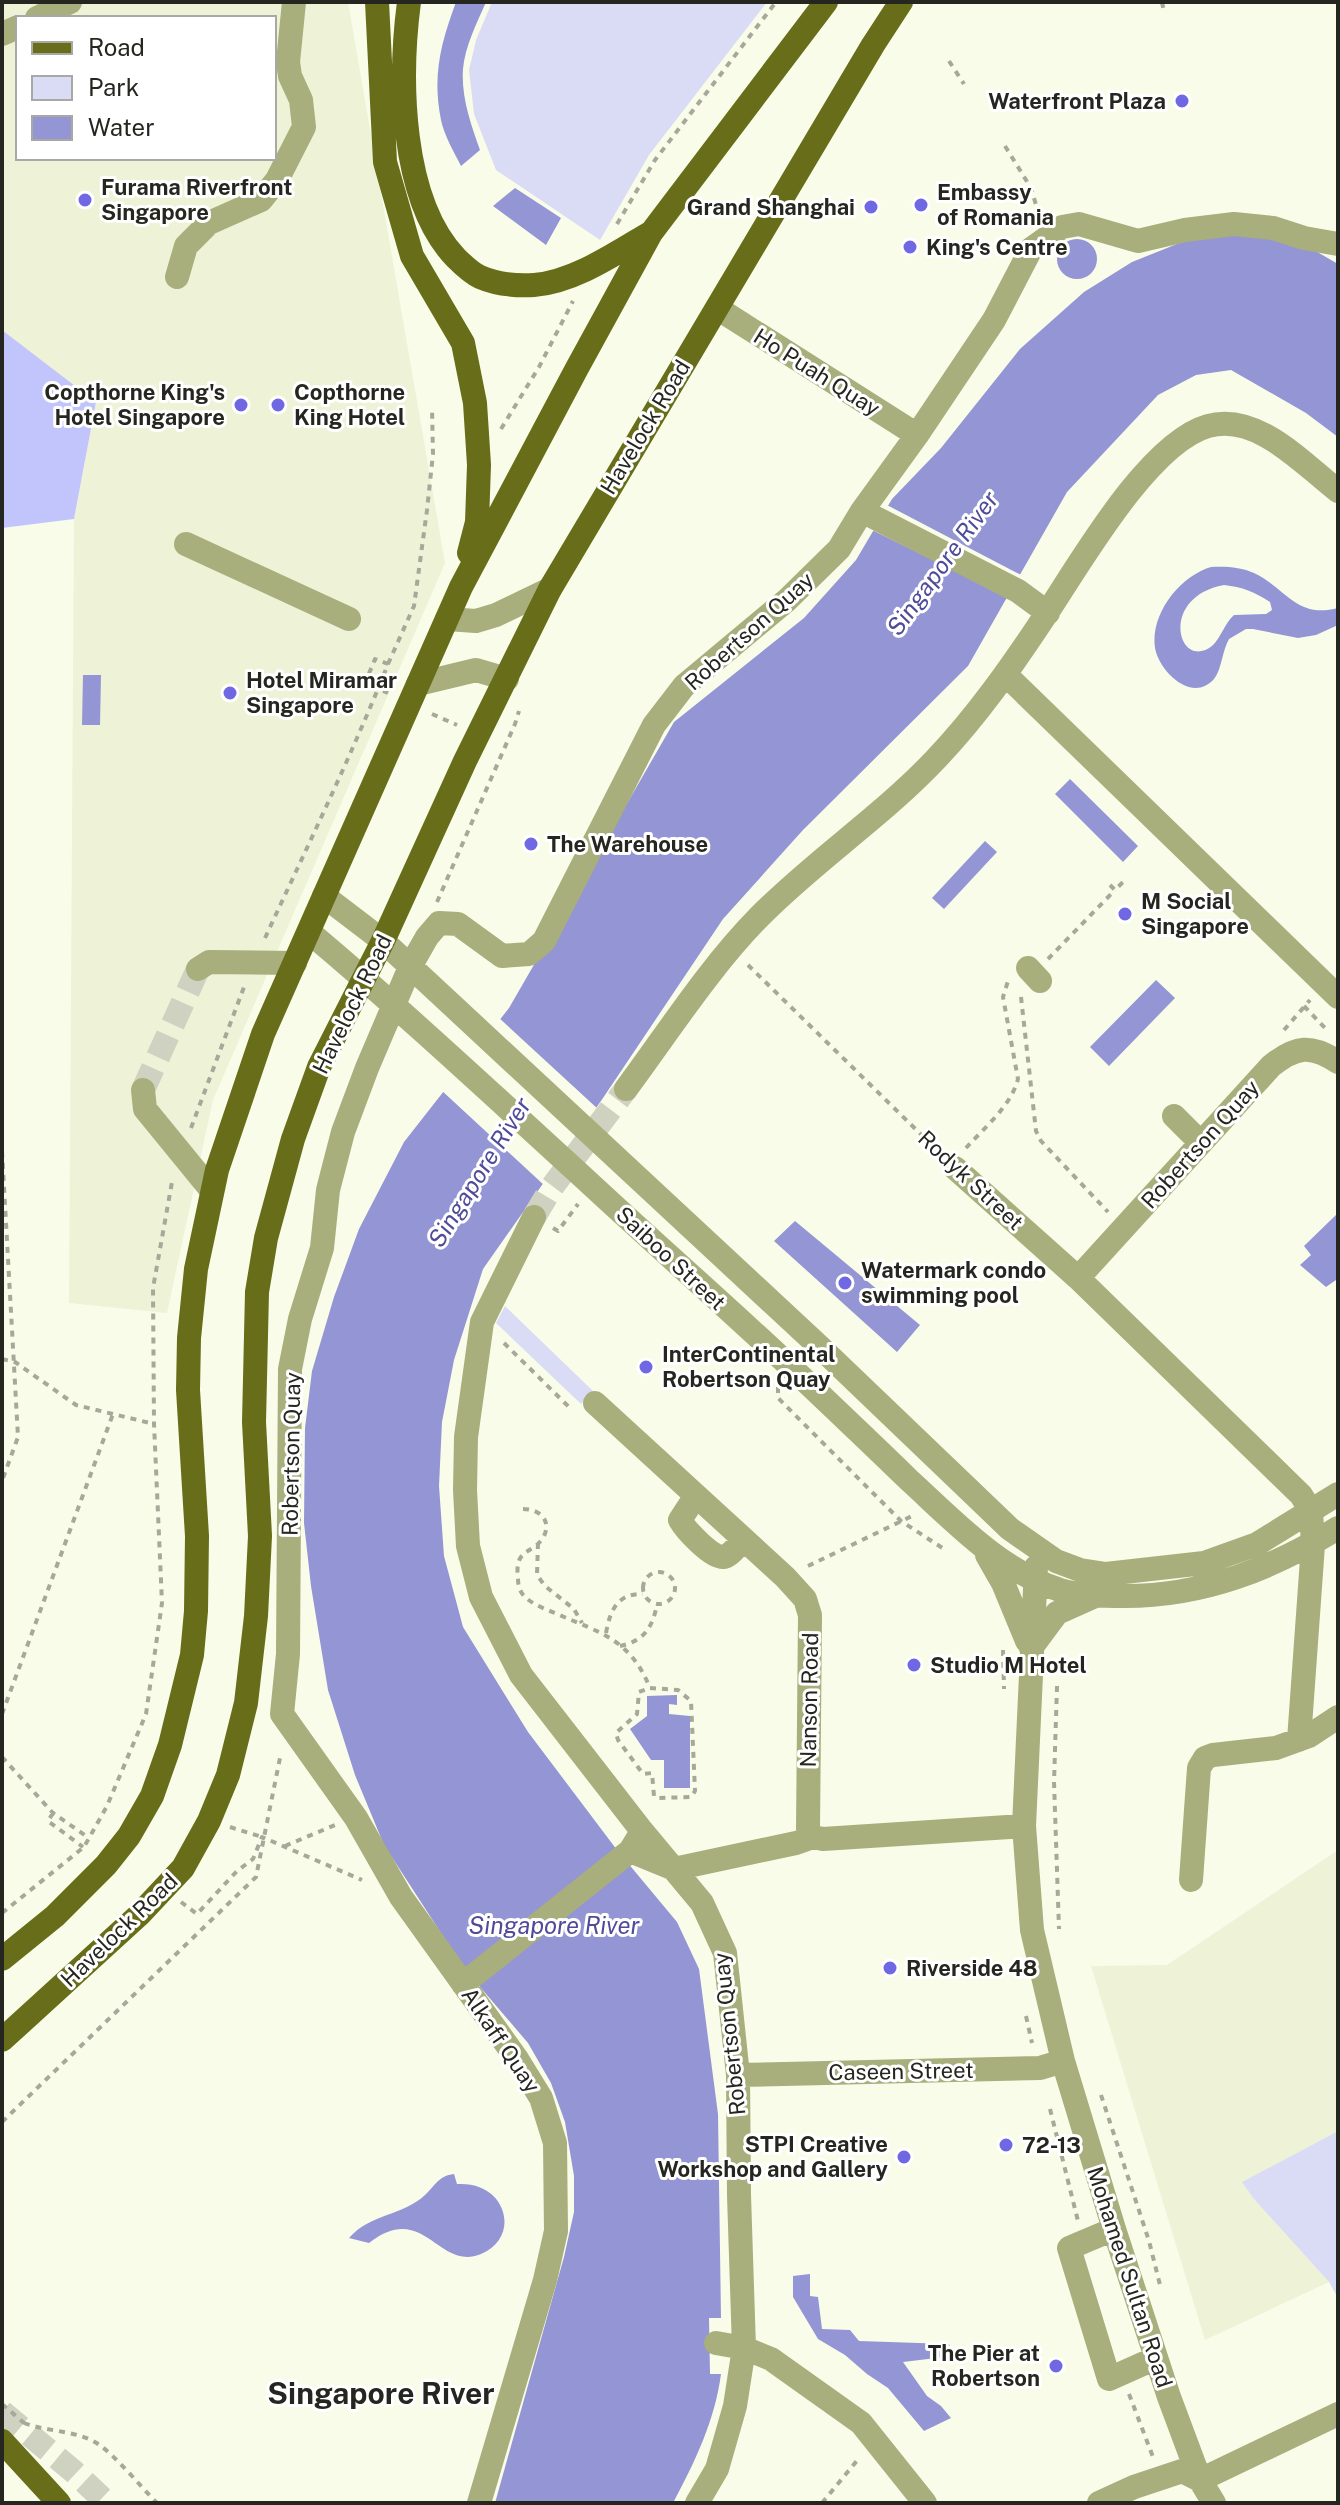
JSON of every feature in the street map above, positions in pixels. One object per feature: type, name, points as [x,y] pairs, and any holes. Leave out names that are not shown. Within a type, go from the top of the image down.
[{"type":"main road","points":[[377,2],[385,162],[395,203],[412,256],[463,343],[475,403],[479,465],[477,522],[461,587]]},
{"type":"main road","points":[[409,2],[405,67],[411,164],[430,221],[446,247],[479,277],[507,284],[537,285],[568,277],[651,233]]},
{"type":"main road","points":[[2,1959],[55,1916],[106,1865],[129,1836],[152,1796],[183,1700],[192,1655],[196,1611],[197,1536],[188,1390],[189,1338],[196,1269],[212,1191],[263,1034],[461,587],[651,233],[826,2]]},
{"type":"main road","name":"Havelock Road","points":[[2,2040],[156,1897],[183,1868],[209,1821],[228,1775],[246,1703],[256,1616],[260,1536],[254,1422],[257,1292],[266,1238],[293,1139],[314,1082],[383,941],[465,761],[550,589],[901,2]]},
{"type":"main road","points":[[395,203],[418,191]]},
{"type":"main road","points":[[2,2441],[59,2503]]},
{"type":"street","points":[[41,16],[70,2]]},
{"type":"street","points":[[177,277],[186,246],[209,223],[261,200],[277,180],[304,127],[301,100],[290,76],[288,62],[294,2]]},
{"type":"street","points":[[1046,236],[1062,227],[1079,224],[1138,241],[1185,230],[1234,224],[1273,228],[1338,244]]},
{"type":"street","name":"Robertson Quay","points":[[282,1714],[289,1624],[290,1369],[300,1319],[322,1248],[328,1190],[343,1132],[410,967],[439,923],[458,924],[502,956],[529,954],[544,941],[654,725],[684,686],[787,600],[839,549],[994,320],[1031,249],[1046,236]]},
{"type":"street","name":"Ho Puah Quay","points":[[717,308],[917,435]]},
{"type":"street","points":[[626,1089],[737,955],[761,915],[936,760],[1006,675],[1112,513],[1174,444],[1208,426],[1236,424],[1266,435],[1338,491]]},
{"type":"street","points":[[862,511],[1018,591],[1048,613]]},
{"type":"street","points":[[186,544],[349,619]]},
{"type":"street","points":[[447,619],[476,621],[496,615],[550,589]]},
{"type":"street","points":[[418,684],[476,670],[507,679]]},
{"type":"street","points":[[1006,675],[1338,997]]},
{"type":"street","name":"Saiboo Street","points":[[324,896],[383,941],[1010,1529],[1056,1561],[1080,1570],[1106,1574],[1204,1563],[1257,1544],[1338,1494]]},
{"type":"street","name":"Saiboo Street","points":[[309,932],[455,1060],[982,1546],[1035,1581],[1064,1591],[1095,1596]]},
{"type":"street","points":[[198,969],[209,962],[295,963]]},
{"type":"street","name":"Robertson Quay","points":[[1078,1278],[1271,1066],[1287,1053],[1304,1049],[1322,1052],[1338,1062]]},
{"type":"street","points":[[143,1090],[145,1109],[212,1191]]},
{"type":"street","points":[[1174,1116],[1201,1143]]},
{"type":"street","name":"Rodyk Street","points":[[953,1166],[1078,1278],[1285,1478],[1311,1511]]},
{"type":"street","points":[[534,1217],[482,1322],[466,1437],[468,1546],[481,1597],[521,1675],[636,1841],[674,1869],[813,1837],[823,1839],[1024,1826]]},
{"type":"street","name":"Nanson Road","points":[[595,1403],[695,1497],[680,1520],[712,1555],[728,1555],[743,1540],[805,1599],[810,1615],[808,1829],[813,1837]]},
{"type":"street","points":[[1299,1740],[1313,1545],[1311,1511]]},
{"type":"street","points":[[1031,1649],[1057,1613],[1095,1596],[1149,1596],[1204,1589],[1263,1568],[1313,1545],[1338,1528]]},
{"type":"street","points":[[982,1546],[1003,1583],[1031,1649]]},
{"type":"street","name":"Mohamed Sultan Road","points":[[1036,1549],[1024,1826],[1032,1930],[1052,2064],[1114,2229],[1200,2480],[1214,2503]]},
{"type":"street","name":"Alkaff Quay","points":[[282,1714],[356,1818],[401,1897],[517,2059],[541,2098],[555,2143],[556,2231],[545,2280],[479,2503]]},
{"type":"street","points":[[1191,1880],[1201,1763],[1213,1755],[1276,1748],[1299,1740],[1338,1717]]},
{"type":"street","points":[[463,1984],[636,1841]]},
{"type":"street","name":"Robertson Quay","points":[[674,1869],[702,1903],[725,1953],[738,2075],[744,2348],[735,2406],[717,2469],[697,2503]]},
{"type":"street","name":"Caseen Street","points":[[738,2075],[1052,2064]]},
{"type":"street","points":[[1114,2229],[1069,2248],[1109,2379],[1156,2358]]},
{"type":"street","points":[[716,2343],[744,2348],[771,2359],[861,2423],[925,2503]]},
{"type":"street","points":[[1099,2503],[1182,2471],[1200,2480],[1338,2414]]},
{"type":"path","points":[[615,227],[655,160],[776,2]]},
{"type":"path","points":[[1162,2],[1164,12]]},
{"type":"path","points":[[949,61],[964,84]]},
{"type":"path","points":[[1005,146],[1031,188],[1046,236]]},
{"type":"path","points":[[479,465],[539,367],[592,265]]},
{"type":"path","points":[[366,719],[414,606],[433,454],[432,408]]},
{"type":"path","points":[[365,683],[375,659],[388,664]]},
{"type":"path","points":[[439,923],[436,907],[443,886],[515,724]]},
{"type":"path","points":[[1120,1232],[1041,1141],[1036,1131],[1021,996],[1029,976],[1125,880]]},
{"type":"path","points":[[1110,885],[1115,890]]},
{"type":"path","name":"Rodyk Street","points":[[737,955],[953,1166]]},
{"type":"path","points":[[953,1166],[1015,1090],[1018,1079],[1003,997],[1009,979],[1029,976]]},
{"type":"path","points":[[1304,1006],[1330,1032]]},
{"type":"path","points":[[2,1151],[18,1437],[2,1481]]},
{"type":"path","points":[[534,1217],[558,1231],[592,1186]]},
{"type":"path","points":[[778,1357],[778,1398],[901,1521],[953,1554]]},
{"type":"path","points":[[2,1359],[15,1362],[76,1405],[154,1424],[162,1603],[146,1714],[107,1806],[84,1847],[2,1913]]},
{"type":"path","points":[[2,1714],[113,1414]]},
{"type":"path","points":[[785,1577],[936,1505]]},
{"type":"path","points":[[523,1509],[532,1509],[545,1519],[546,1528],[543,1538],[523,1552],[517,1563],[522,1595],[537,1605],[606,1633],[637,1664],[650,1688]]},
{"type":"path","points":[[538,1542],[537,1575],[545,1586],[574,1609],[583,1625]]},
{"type":"path","points":[[665,1572],[672,1578],[675,1587],[673,1596],[666,1603],[657,1605],[649,1602],[643,1594],[642,1584],[647,1576],[665,1572]]},
{"type":"path","points":[[606,1633],[613,1608],[622,1598],[643,1594]]},
{"type":"path","points":[[620,1646],[643,1637],[651,1627],[657,1605]]},
{"type":"path","points":[[1003,1645],[1005,1701]]},
{"type":"path","points":[[1057,1672],[1054,1782],[1059,1929]]},
{"type":"path","points":[[650,1688],[678,1690],[691,1701],[695,1791],[691,1797],[654,1796],[652,1773],[643,1774],[618,1740],[616,1733],[637,1714],[639,1692],[650,1688]]},
{"type":"path","points":[[2,2122],[256,1877],[262,1837],[281,1763],[282,1714]]},
{"type":"path","points":[[2,1757],[53,1813],[48,1821],[84,1847]]},
{"type":"path","points":[[209,1821],[285,1846],[401,1897]]},
{"type":"path","points":[[285,1846],[330,1827]]},
{"type":"path","points":[[197,1914],[237,1871],[253,1859],[262,1837]]},
{"type":"path","points":[[1025,2015],[1027,2030],[1052,2064]]},
{"type":"path","points":[[1097,2085],[1149,2241],[1163,2297]]},
{"type":"path","points":[[24,2423],[44,2431],[65,2432],[98,2443],[157,2503]]},
{"type":"path","points":[[822,2503],[851,2466],[876,2441]]},
{"type":"shaded area","points":[[2,2],[348,2],[445,563],[213,1100],[167,1313],[69,1303],[74,519],[96,402],[2,330]]},
{"type":"shaded area","points":[[2,330],[96,402],[74,519],[2,528]]},
{"type":"shaded area","points":[[1338,1850],[1338,2131],[1242,2182],[1329,2282],[1205,2340],[1091,1966],[1167,1965]]},
{"type":"green space","points":[[492,2],[767,2],[649,155],[600,240],[496,170],[474,114],[469,70],[476,40]]},
{"type":"green space","points":[[505,1306],[593,1391],[581,1404],[496,1323]]},
{"type":"green space","points":[[1338,2131],[1338,2298],[1329,2282],[1242,2182]]},
{"type":"water","points":[[456,2],[486,2],[469,43],[463,69],[465,100],[480,150],[461,166],[442,126],[437,88],[442,45]]},
{"type":"water","points":[[515,188],[561,218],[546,245],[493,206]]},
{"type":"water","name":"Singapore River","points":[[1244,233],[1300,242],[1338,264],[1338,437],[1306,413],[1231,370],[1196,375],[1158,395],[1067,492],[968,666],[803,830],[723,919],[483,1269],[454,1360],[442,1422],[439,1486],[444,1556],[463,1627],[528,1732],[617,1850],[677,1922],[699,1969],[718,2114],[721,2318],[709,2318],[710,2374],[721,2374],[714,2408],[696,2456],[673,2503],[495,2503],[564,2257],[574,2212],[574,2176],[565,2122],[551,2083],[528,2043],[463,1967],[384,1845],[355,1775],[328,1690],[304,1523],[305,1428],[312,1371],[334,1297],[359,1229],[404,1142],[509,1008],[674,722],[804,618],[856,560],[892,499],[941,448],[1020,349],[1084,292],[1132,262],[1182,242]]},
{"type":"water","points":[[1077,239],[1091,245],[1097,259],[1091,273],[1077,279],[1063,273],[1057,259],[1063,245]]},
{"type":"water","points":[[1211,567],[1249,571],[1301,606],[1324,610],[1338,608],[1338,625],[1316,635],[1298,638],[1246,629],[1229,639],[1214,679],[1205,686],[1187,686],[1178,682],[1163,666],[1155,648],[1155,635],[1157,622],[1170,598],[1199,572]],"holes":[[[1224,585],[1248,590],[1264,598],[1270,602],[1272,610],[1266,614],[1234,615],[1212,646],[1200,651],[1190,649],[1183,641],[1180,630],[1182,616],[1190,603],[1203,592]]]},
{"type":"water","points":[[83,675],[101,675],[100,725],[82,725]]},
{"type":"water","points":[[1070,779],[1138,846],[1123,862],[1055,794]]},
{"type":"water","points":[[985,841],[997,852],[944,909],[932,898]]},
{"type":"water","points":[[1156,980],[1175,998],[1109,1066],[1090,1047]]},
{"type":"water","points":[[1338,1213],[1338,1281],[1326,1287],[1300,1265],[1311,1255],[1304,1246]]},
{"type":"water","name":"Watermark condo swimming pool","points":[[795,1221],[920,1325],[897,1352],[774,1241]]},
{"type":"water","points":[[677,1695],[677,1705],[669,1704],[669,1714],[690,1716],[690,1788],[664,1788],[664,1760],[651,1760],[630,1729],[647,1716],[647,1696]]},
{"type":"water","points":[[454,2174],[457,2184],[474,2185],[488,2191],[503,2212],[501,2236],[494,2246],[481,2254],[466,2257],[453,2254],[417,2232],[404,2229],[388,2232],[369,2243],[349,2238],[367,2224],[416,2202],[441,2179]]},
{"type":"water","points":[[810,2274],[810,2296],[818,2297],[822,2329],[850,2330],[859,2341],[949,2344],[953,2356],[903,2362],[927,2396],[951,2418],[924,2431],[888,2388],[818,2339],[793,2297],[793,2276]]},
{"type":"pier","points":[[885,504],[1023,576],[1010,598],[870,529]]},
{"type":"pier","points":[[497,1016],[599,1110],[545,1186],[440,1089]]},
{"type":"tunnel","points":[[143,1090],[198,969]]},
{"type":"tunnel","points":[[534,1217],[552,1187],[626,1089]]},
{"type":"tunnel","points":[[2,2412],[107,2503]]},
{"type":"place","name":"Waterfront Plaza","points":[[1182,101]]},
{"type":"place","name":"Furama Riverfront Singapore","points":[[85,200]]},
{"type":"place","name":"Embassy of Romania","points":[[921,205]]},
{"type":"place","name":"Grand Shanghai","points":[[871,207]]},
{"type":"place","name":"King's Centre","points":[[910,247]]},
{"type":"place","name":"Copthorne King's Hotel Singapore","points":[[241,405]]},
{"type":"place","name":"Copthorne King Hotel","points":[[278,405]]},
{"type":"place","name":"Hotel Miramar Singapore","points":[[230,693]]},
{"type":"place","name":"The Warehouse","points":[[531,844]]},
{"type":"place","name":"M Social Singapore","points":[[1125,914]]},
{"type":"place","name":"Watermark condo swimming pool","points":[[845,1283]]},
{"type":"place","name":"InterContinental Robertson Quay","points":[[646,1367]]},
{"type":"place","name":"Studio M Hotel","points":[[914,1665]]},
{"type":"place","name":"Riverside 48","points":[[890,1968]]},
{"type":"place","name":"72-13","points":[[1006,2145]]},
{"type":"place","name":"STPI Creative Workshop and Gallery","points":[[904,2157]]},
{"type":"place","name":"The Pier at Robertson","points":[[1056,2366]]},
{"type":"district","name":"Singapore River","points":[[381,2393]]}]
